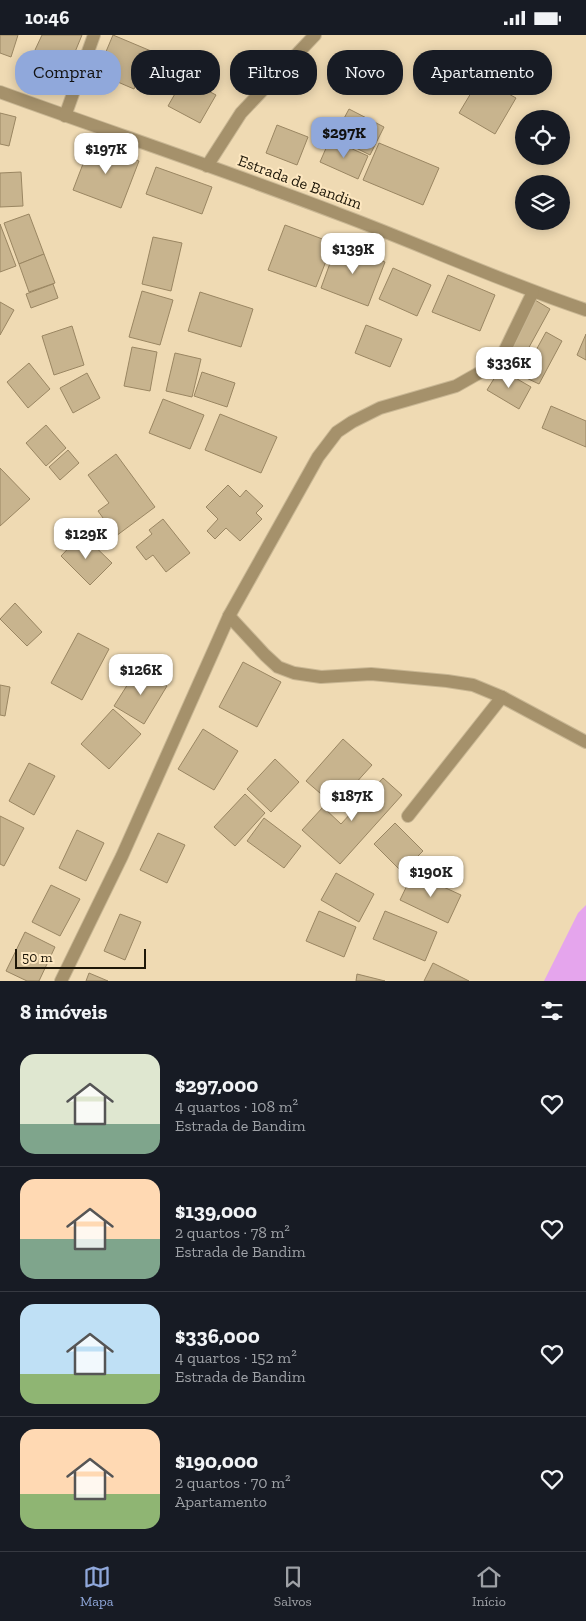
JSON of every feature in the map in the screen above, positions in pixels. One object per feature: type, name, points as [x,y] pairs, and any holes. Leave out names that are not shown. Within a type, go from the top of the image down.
[{"type":"street","points":[[65,116],[94,35]]},
{"type":"street","points":[[207,166],[241,113],[315,35]]},
{"type":"street","name":"Estrada de Bandim","points":[[0,92],[373,227],[533,292],[586,311]]},
{"type":"street","points":[[61,981],[122,856],[229,616],[318,457],[337,432],[352,421],[380,408],[456,386],[486,369],[498,359],[504,350],[533,292]]},
{"type":"street","points":[[229,616],[278,667],[294,673],[321,677],[371,674],[473,685],[502,697],[586,742]]},
{"type":"street","points":[[408,816],[502,697]]},
{"type":"shaded area","points":[[586,905],[586,981],[544,981],[578,913]]},
{"type":"building","points":[[0,35],[18,35],[11,57],[0,53]]},
{"type":"building","points":[[42,35],[82,35],[76,50],[35,50]]},
{"type":"building","points":[[113,35],[149,50],[131,50],[131,88],[121,83],[121,50],[107,50]]},
{"type":"building","points":[[174,95],[216,95],[200,123],[168,106]]},
{"type":"building","points":[[470,95],[511,95],[516,98],[495,134],[459,113]]},
{"type":"building","points":[[349,109],[384,127],[370,155],[334,137]]},
{"type":"building","points":[[0,113],[16,117],[9,146],[0,144]]},
{"type":"building","points":[[277,125],[308,137],[297,165],[266,153]]},
{"type":"building","points":[[330,139],[368,156],[358,179],[320,162]]},
{"type":"building","points":[[91,143],[139,161],[121,208],[73,190]]},
{"type":"building","points":[[379,143],[439,168],[423,205],[363,180]]},
{"type":"building","points":[[156,167],[212,187],[202,214],[146,194]]},
{"type":"building","points":[[21,172],[23,206],[0,207],[0,173]]},
{"type":"building","points":[[29,214],[44,254],[19,264],[4,223]]},
{"type":"building","points":[[0,224],[16,266],[0,272]]},
{"type":"building","points":[[285,225],[333,243],[316,287],[268,270]]},
{"type":"building","points":[[153,237],[182,243],[171,291],[142,284]]},
{"type":"building","points":[[337,244],[385,262],[368,306],[321,288]]},
{"type":"building","points":[[44,254],[55,283],[29,292],[19,264]]},
{"type":"building","points":[[393,268],[431,285],[417,316],[379,299]]},
{"type":"building","points":[[448,275],[495,295],[480,331],[432,312]]},
{"type":"building","points":[[53,284],[58,298],[31,308],[26,294]]},
{"type":"building","points":[[142,291],[173,300],[160,345],[129,337]]},
{"type":"building","points":[[200,292],[253,309],[241,347],[188,331]]},
{"type":"building","points":[[535,300],[550,309],[516,371],[500,363]]},
{"type":"building","points":[[0,302],[14,310],[0,335]]},
{"type":"building","points":[[366,325],[402,339],[390,367],[355,353]]},
{"type":"building","points":[[72,326],[84,365],[54,375],[42,336]]},
{"type":"building","points":[[546,332],[562,341],[539,384],[522,376]]},
{"type":"building","points":[[586,334],[586,360],[577,355]]},
{"type":"building","points":[[132,347],[157,352],[150,391],[124,386]]},
{"type":"building","points":[[175,353],[201,359],[192,397],[166,391]]},
{"type":"building","points":[[29,363],[50,389],[28,408],[7,382]]},
{"type":"building","points":[[500,369],[531,387],[519,409],[487,390]]},
{"type":"building","points":[[202,372],[235,383],[227,407],[194,396]]},
{"type":"building","points":[[87,373],[100,398],[73,413],[60,388]]},
{"type":"building","points":[[163,399],[204,415],[190,449],[149,433]]},
{"type":"building","points":[[551,406],[586,421],[586,447],[542,428]]},
{"type":"building","points":[[220,414],[277,437],[261,473],[205,450]]},
{"type":"building","points":[[46,425],[66,448],[46,466],[26,443]]},
{"type":"building","points":[[68,450],[79,463],[60,480],[49,467]]},
{"type":"building","points":[[116,454],[155,507],[116,536],[98,511],[109,503],[88,475]]},
{"type":"building","points":[[0,468],[30,499],[0,526]]},
{"type":"building","points":[[228,485],[240,497],[246,490],[263,506],[256,513],[262,519],[240,541],[226,528],[215,539],[207,531],[218,519],[206,507]]},
{"type":"building","points":[[163,519],[190,553],[166,572],[153,555],[146,560],[136,547],[152,534],[149,530]]},
{"type":"building","points":[[82,534],[112,563],[90,585],[61,556]]},
{"type":"building","points":[[15,603],[42,632],[27,646],[0,619]]},
{"type":"building","points":[[78,633],[109,649],[82,700],[51,683]]},
{"type":"building","points":[[243,662],[281,682],[257,727],[219,707]]},
{"type":"building","points":[[138,668],[167,686],[144,724],[114,706]]},
{"type":"building","points":[[0,685],[10,687],[5,716],[0,715]]},
{"type":"building","points":[[113,709],[141,734],[109,769],[81,744]]},
{"type":"building","points":[[203,729],[238,751],[214,790],[178,769]]},
{"type":"building","points":[[343,739],[372,765],[335,806],[306,781]]},
{"type":"building","points":[[275,759],[299,782],[271,812],[247,789]]},
{"type":"building","points":[[29,763],[55,776],[34,815],[9,801]]},
{"type":"building","points":[[383,778],[402,795],[340,864],[302,830],[323,807],[341,824]]},
{"type":"building","points":[[245,794],[265,813],[235,846],[214,827]]},
{"type":"building","points":[[0,816],[24,828],[4,866],[0,864]]},
{"type":"building","points":[[264,818],[301,846],[284,868],[247,841]]},
{"type":"building","points":[[395,823],[423,851],[402,872],[374,844]]},
{"type":"building","points":[[77,830],[104,843],[86,881],[59,868]]},
{"type":"building","points":[[158,833],[185,845],[167,883],[140,870]]},
{"type":"building","points":[[336,873],[374,894],[359,922],[321,900]]},
{"type":"building","points":[[413,873],[461,895],[448,923],[400,900]]},
{"type":"building","points":[[51,885],[80,899],[60,936],[32,922]]},
{"type":"building","points":[[319,911],[356,927],[344,957],[306,941]]},
{"type":"building","points":[[385,911],[437,932],[425,961],[373,939]]},
{"type":"building","points":[[120,914],[141,922],[125,960],[104,951]]},
{"type":"building","points":[[25,932],[55,947],[39,981],[27,981],[6,971]]},
{"type":"building","points":[[433,963],[469,981],[424,981]]},
{"type":"building","points":[[89,973],[108,981],[86,981]]},
{"type":"building","points":[[357,974],[385,981],[356,981]]}]
